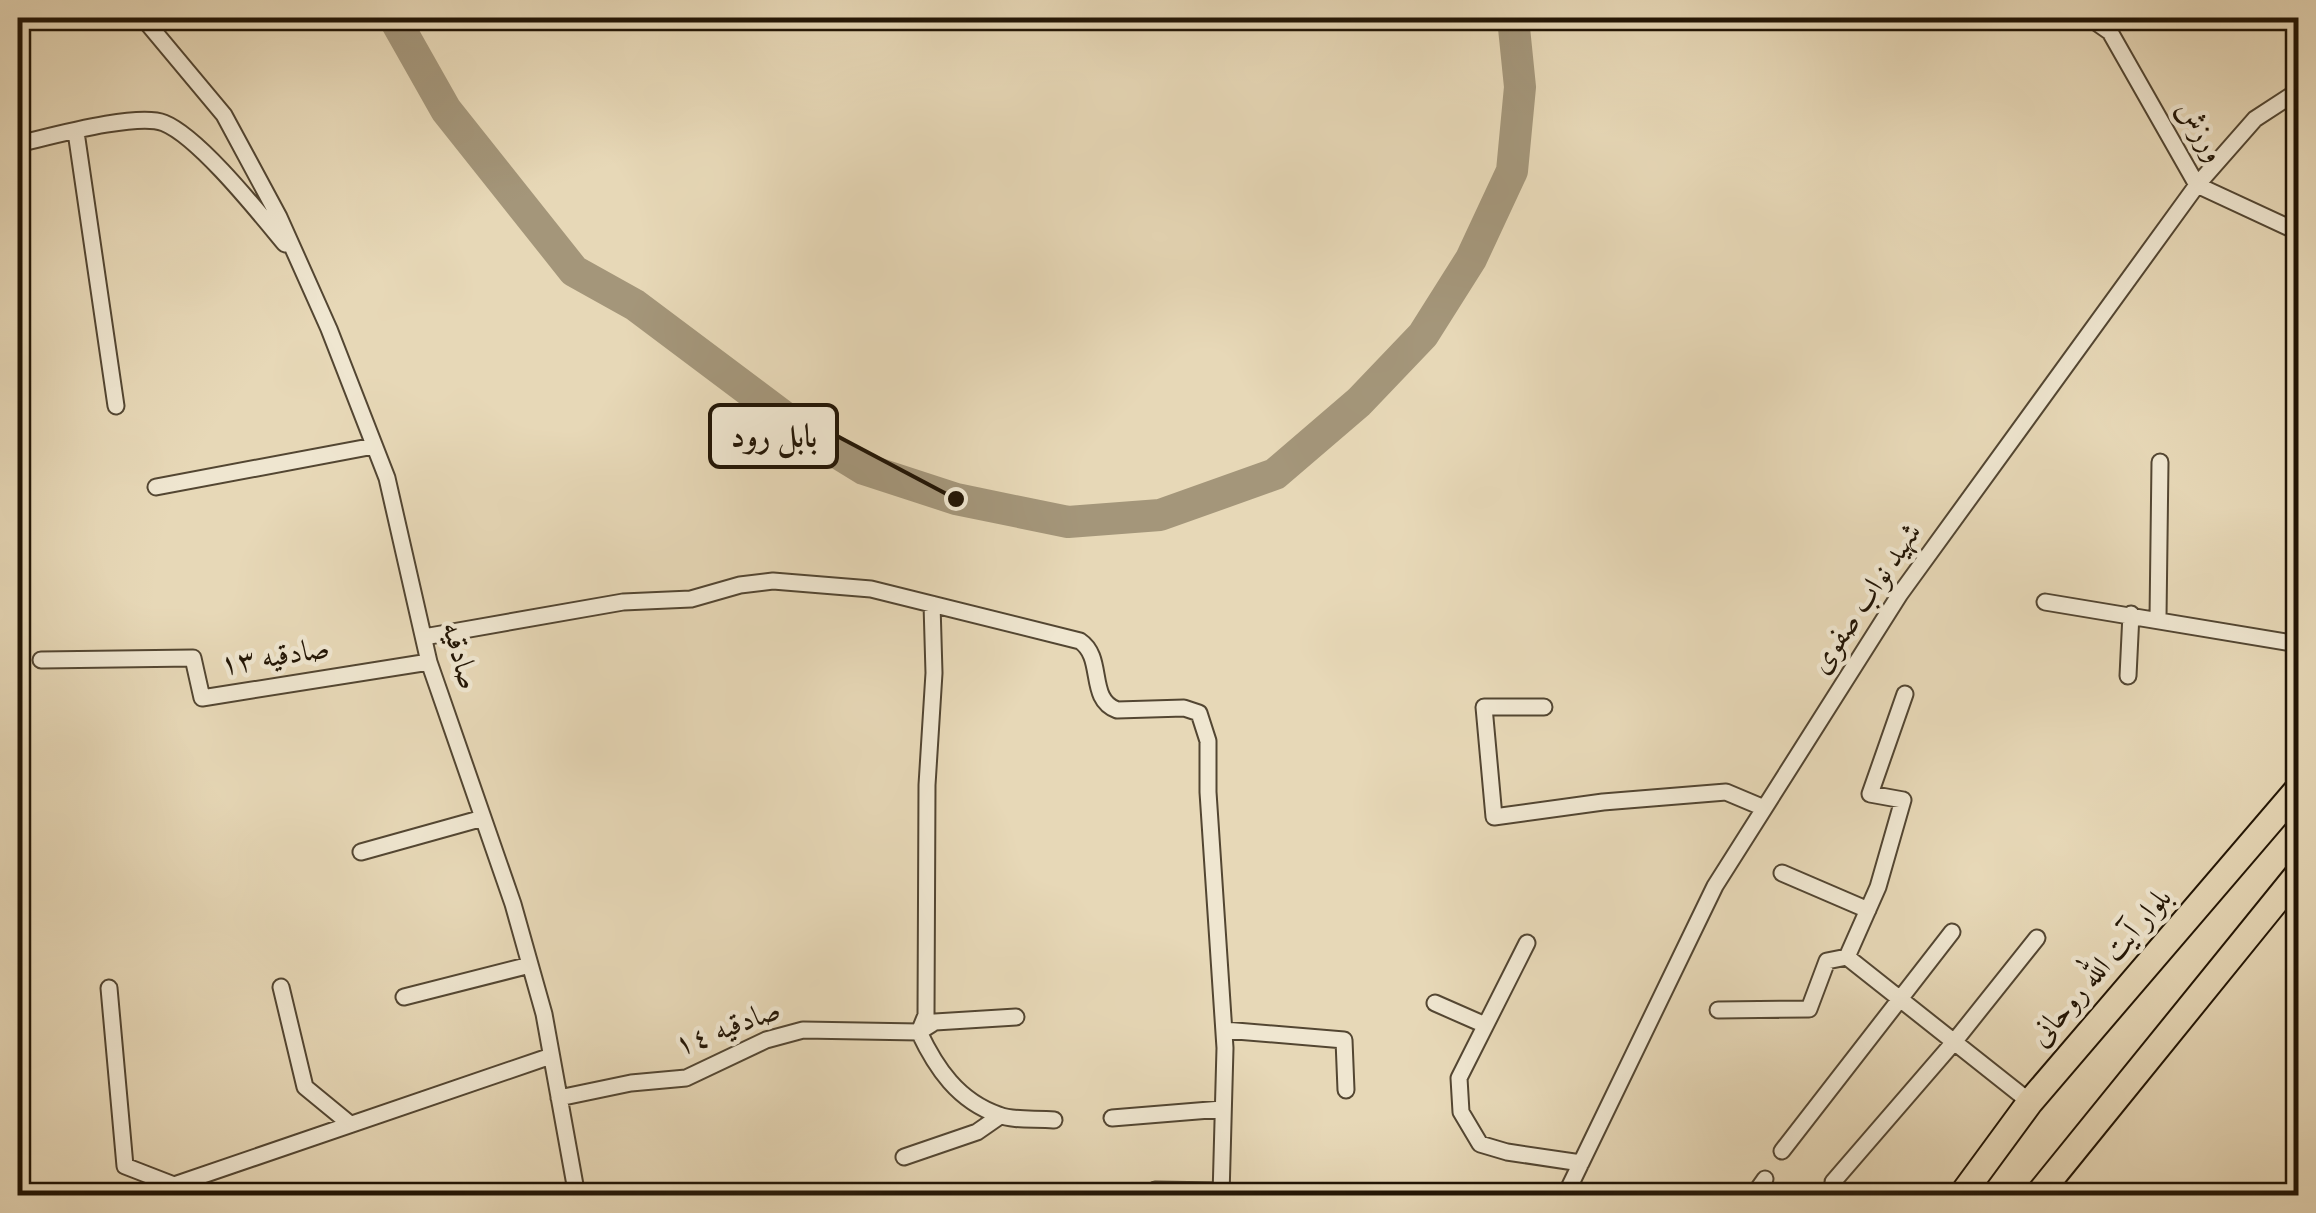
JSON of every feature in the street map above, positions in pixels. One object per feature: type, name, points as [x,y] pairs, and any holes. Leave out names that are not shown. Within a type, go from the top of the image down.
[{"type":"main road","name":"بلوار آیت الله روحانی","points":[[1961,1196],[2030,1102],[2298,789]]},
{"type":"main road","points":[[2037,1196],[2298,874]]},
{"type":"street","name":"صادقیه","points":[[143,18],[224,115],[241,147],[298,259],[387,478],[430,662],[530,964],[578,1196]]},
{"type":"street","name":"ورزش","points":[[2090,18],[2110,32],[2196,185],[2298,232]]},
{"type":"street","name":"شهید نواب صفوی","points":[[1565,1196],[1715,886],[1900,594],[2196,185],[2254,119],[2298,91]]},
{"type":"street","points":[[18,144],[125,122],[164,123],[218,167],[298,259]]},
{"type":"street","points":[[76,132],[116,406]]},
{"type":"street","points":[[156,488],[374,446]]},
{"type":"street","points":[[2158,618],[2160,462]]},
{"type":"street","points":[[424,637],[623,602],[691,600],[740,585],[772,581],[872,589],[1085,644],[1096,663],[1100,694],[1110,708],[1184,708],[1198,713],[1208,742],[1224,1030],[1221,1193],[1155,1190]]},
{"type":"street","points":[[2045,602],[2298,644]]},
{"type":"street","points":[[932,604],[934,673],[927,784],[926,1015],[918,1032],[954,1090],[1000,1116],[1054,1120]]},
{"type":"street","points":[[2128,676],[2132,614]]},
{"type":"street","name":"صادقیه ۱۳","points":[[41,660],[193,658],[202,698],[430,662]]},
{"type":"street","points":[[1847,958],[1868,910],[1904,800],[1870,794],[1905,694]]},
{"type":"street","points":[[1544,706],[1484,707],[1494,816],[1726,792],[1764,808]]},
{"type":"street","points":[[362,852],[483,818]]},
{"type":"street","points":[[1782,873],[1868,910]]},
{"type":"street","points":[[1782,1151],[1952,932]]},
{"type":"street","points":[[1833,1182],[1954,1042],[2037,938]]},
{"type":"street","points":[[1527,943],[1459,1078],[1461,1112],[1480,1144],[1580,1163]]},
{"type":"street","points":[[1718,1010],[1809,1009],[1827,961],[1847,958],[2030,1102]]},
{"type":"street","points":[[404,997],[530,964]]},
{"type":"street","points":[[281,987],[306,1087],[350,1124]]},
{"type":"street","points":[[109,988],[125,1166],[174,1185],[552,1056]]},
{"type":"street","points":[[1435,1003],[1486,1026]]},
{"type":"street","name":"صادقيه ١٤","points":[[558,1098],[631,1083],[686,1078],[766,1040],[802,1030],[918,1032],[935,1022],[1016,1017]]},
{"type":"street","points":[[1224,1030],[1344,1040],[1346,1090]]},
{"type":"street","points":[[1112,1118],[1222,1108]]},
{"type":"street","points":[[904,1157],[977,1132],[1000,1116]]},
{"type":"street","points":[[1754,1196],[1765,1179]]},
{"type":"waterway","points":[[394,18],[446,110],[574,271],[635,305],[807,434],[864,469],[956,499],[1068,522],[1160,515],[1275,474],[1359,402],[1423,335],[1471,259],[1512,171],[1520,87],[1513,18]]},
{"type":"place","name":"بابل رود","points":[[956,499]]}]
